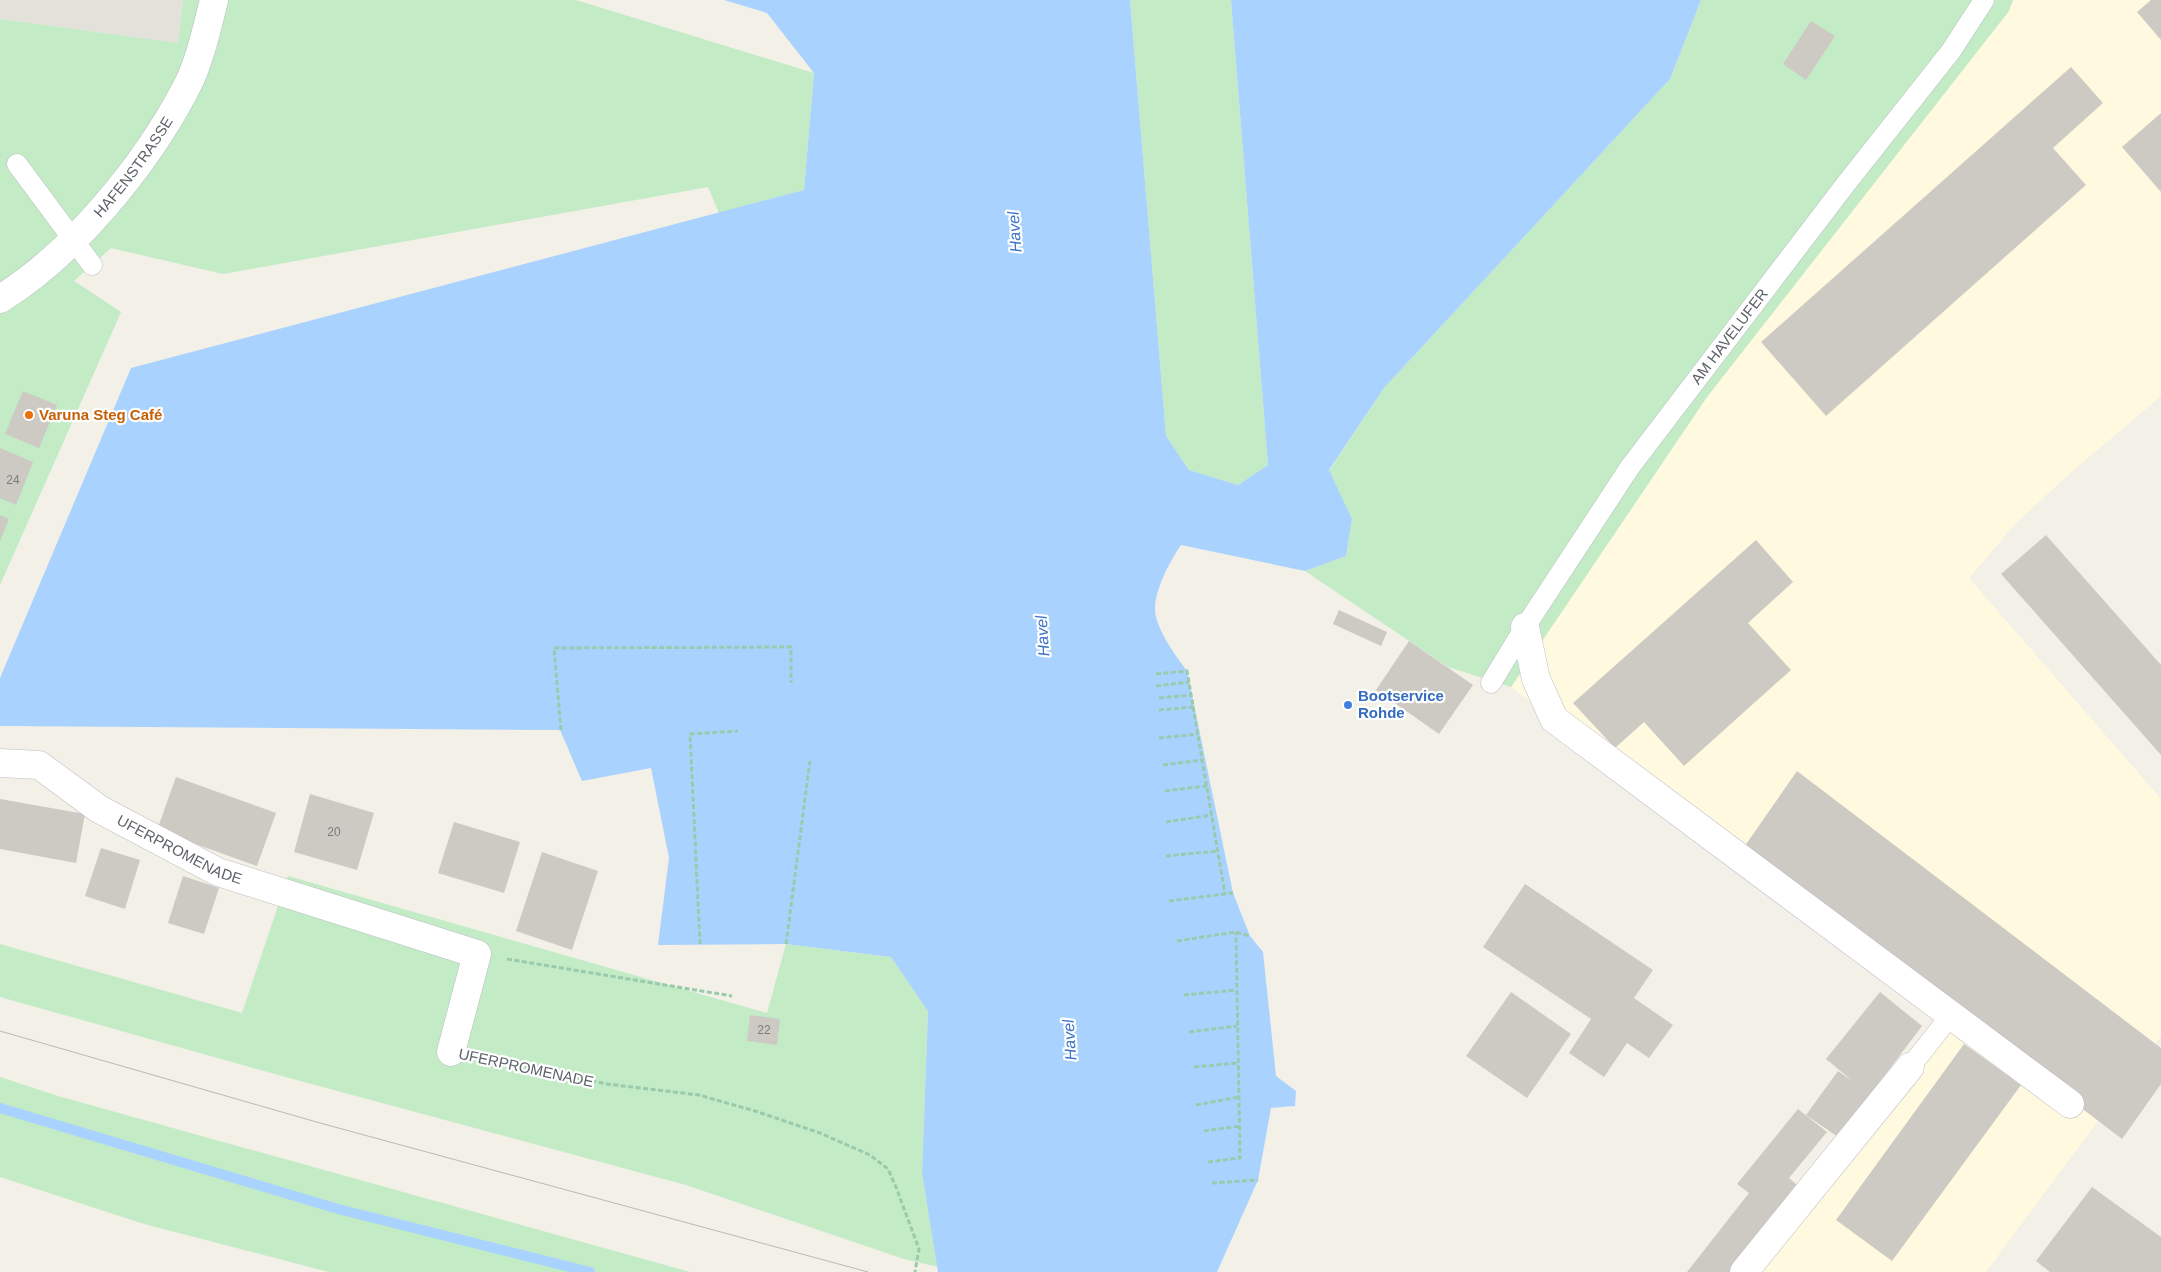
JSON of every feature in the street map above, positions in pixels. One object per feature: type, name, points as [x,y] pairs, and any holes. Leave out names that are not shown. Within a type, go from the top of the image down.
[{"type":"street","name":"HAFENSTRASSE","points":[[0,299],[19,287],[73,239],[134,172],[186,89],[208,26],[214,0]]},
{"type":"street","points":[[1525,627],[1536,679],[1554,720],[1952,1014],[2070,1104]]},
{"type":"street","name":"UFERPROMENADE","points":[[0,763],[39,765],[98,809],[218,872],[477,954],[451,1052]]},
{"type":"street","points":[[1744,1272],[1910,1067]]},
{"type":"lane","name":"AM HAVELUFER","points":[[1491,683],[1525,627],[1630,468],[1846,185],[1947,57],[1984,0]]},
{"type":"lane","points":[[17,164],[92,265]]},
{"type":"lane","points":[[1910,1067],[1952,1014]]},
{"type":"path","points":[[561,730],[554,648],[791,647],[792,683]]},
{"type":"path","points":[[1156,674],[1187,671],[1225,894]]},
{"type":"path","points":[[1156,686],[1189,682]]},
{"type":"path","points":[[1159,698],[1191,695]]},
{"type":"path","points":[[1159,710],[1194,707]]},
{"type":"path","points":[[700,944],[690,734],[738,731]]},
{"type":"path","points":[[1160,738],[1198,734]]},
{"type":"path","points":[[1163,764],[1202,760]]},
{"type":"path","points":[[786,944],[810,761]]},
{"type":"path","points":[[1164,791],[1207,786]]},
{"type":"path","points":[[1166,822],[1212,815]]},
{"type":"path","points":[[1166,856],[1218,851]]},
{"type":"path","points":[[1169,901],[1233,893]]},
{"type":"path","points":[[1177,940],[1236,932],[1250,936]]},
{"type":"path","points":[[1208,1162],[1240,1158],[1236,932]]},
{"type":"path","points":[[477,954],[732,996]]},
{"type":"path","points":[[1184,995],[1236,990]]},
{"type":"path","points":[[1189,1032],[1237,1026]]},
{"type":"path","name":"UFERPROMENADE","points":[[451,1052],[607,1084],[699,1095],[755,1111],[820,1133],[870,1155],[888,1169],[896,1187],[919,1250],[915,1272]]},
{"type":"path","points":[[1194,1067],[1238,1063]]},
{"type":"path","points":[[1196,1105],[1239,1097]]},
{"type":"path","points":[[1204,1131],[1240,1126]]},
{"type":"path","points":[[1212,1183],[1258,1180]]},
{"type":"shaded area","points":[[0,0],[183,0],[178,43],[0,19]]},
{"type":"shaded area","points":[[2013,0],[2161,0],[2161,396],[2067,476],[2016,523],[1969,578],[2161,799],[2161,1036],[1986,1272],[1732,1272],[1936,1017],[1511,687],[1707,397],[2009,11]]},
{"type":"green space","points":[[183,0],[576,0],[814,73],[804,190],[719,213],[708,187],[223,274],[111,248],[74,281],[121,312],[0,585],[0,19],[178,43]]},
{"type":"green space","points":[[1130,0],[1231,0],[1268,465],[1238,485],[1189,470],[1166,436]]},
{"type":"green space","points":[[1701,0],[2013,0],[2009,11],[1707,397],[1511,687],[1448,667],[1305,571],[1346,556],[1352,519],[1329,471],[1384,388],[1670,79]]},
{"type":"green space","points":[[288,876],[767,1013],[786,944],[891,957],[928,1010],[922,1173],[938,1267],[904,1259],[686,1185],[282,1076],[0,997],[0,944],[242,1013]]},
{"type":"green space","points":[[0,1077],[58,1096],[690,1272],[329,1272],[144,1224],[0,1177]]},
{"type":"water","name":"Havel","points":[[724,0],[1130,0],[1166,436],[1189,470],[1238,485],[1268,465],[1231,0],[1701,0],[1670,79],[1384,388],[1329,470],[1352,519],[1346,556],[1305,571],[1181,545],[1160,584],[1155,609],[1156,617],[1162,633],[1187,671],[1233,893],[1250,936],[1263,952],[1276,1076],[1296,1091],[1295,1106],[1271,1108],[1258,1180],[1217,1272],[938,1272],[922,1173],[928,1011],[891,957],[786,944],[658,945],[669,858],[651,768],[582,781],[560,730],[0,726],[0,678],[131,368],[804,190],[814,73],[767,13]]},
{"type":"building","points":[[2151,0],[2161,0],[2161,40],[2137,12]]},
{"type":"building","points":[[1811,21],[1835,36],[1806,80],[1783,64]]},
{"type":"building","points":[[2071,67],[2103,103],[2053,148],[2086,185],[1826,416],[1761,342]]},
{"type":"building","points":[[2161,113],[2161,192],[2122,147]]},
{"type":"building","points":[[23,391],[57,405],[39,448],[5,434]]},
{"type":"building","points":[[0,448],[33,462],[16,505],[0,498]]},
{"type":"building","points":[[0,515],[9,519],[0,541]]},
{"type":"building","points":[[2046,535],[2161,665],[2161,755],[2001,574]]},
{"type":"building","points":[[1756,540],[1793,582],[1748,623],[1791,670],[1684,766],[1644,722],[1615,748],[1573,703]]},
{"type":"building","points":[[1339,610],[1387,632],[1381,646],[1333,624]]},
{"type":"building","points":[[1409,641],[1473,685],[1439,734],[1376,690]]},
{"type":"building","points":[[1797,771],[2161,1048],[2161,1084],[2122,1139],[1742,850]]},
{"type":"building","points":[[176,777],[276,813],[257,866],[157,830]]},
{"type":"building","points":[[310,794],[374,813],[357,870],[294,852]]},
{"type":"building","points":[[0,799],[85,814],[76,863],[0,849]]},
{"type":"building","points":[[454,822],[520,842],[504,893],[438,873]]},
{"type":"building","points":[[101,848],[140,860],[125,909],[85,896]]},
{"type":"building","points":[[542,852],[598,871],[572,950],[516,931]]},
{"type":"building","points":[[183,876],[219,888],[204,934],[168,923]]},
{"type":"building","points":[[1525,884],[1653,970],[1634,998],[1673,1025],[1649,1058],[1627,1043],[1604,1077],[1569,1053],[1591,1019],[1483,947]]},
{"type":"building","points":[[1511,992],[1571,1034],[1527,1098],[1466,1056]]},
{"type":"building","points":[[1880,992],[1922,1026],[1838,1137],[1806,1115],[1838,1071],[1854,1082],[1826,1059]]},
{"type":"building","points":[[750,1015],[780,1019],[777,1045],[747,1041]]},
{"type":"building","points":[[1964,1044],[2021,1085],[1892,1261],[1836,1220]]},
{"type":"building","points":[[1798,1109],[1827,1132],[1789,1178],[1804,1191],[1732,1272],[1687,1272],[1749,1193],[1737,1184]]},
{"type":"building","points":[[2092,1187],[2161,1237],[2161,1272],[2050,1272],[2036,1261]]},
{"type":"waterway","points":[[0,1108],[338,1209],[590,1272]]},
{"type":"tram line","points":[[0,1031],[320,1123],[868,1272]]},
{"type":"place","name":"Varuna Steg Café","points":[[29,415]]},
{"type":"place","name":"Bootservice Rohde","points":[[1348,705]]}]
